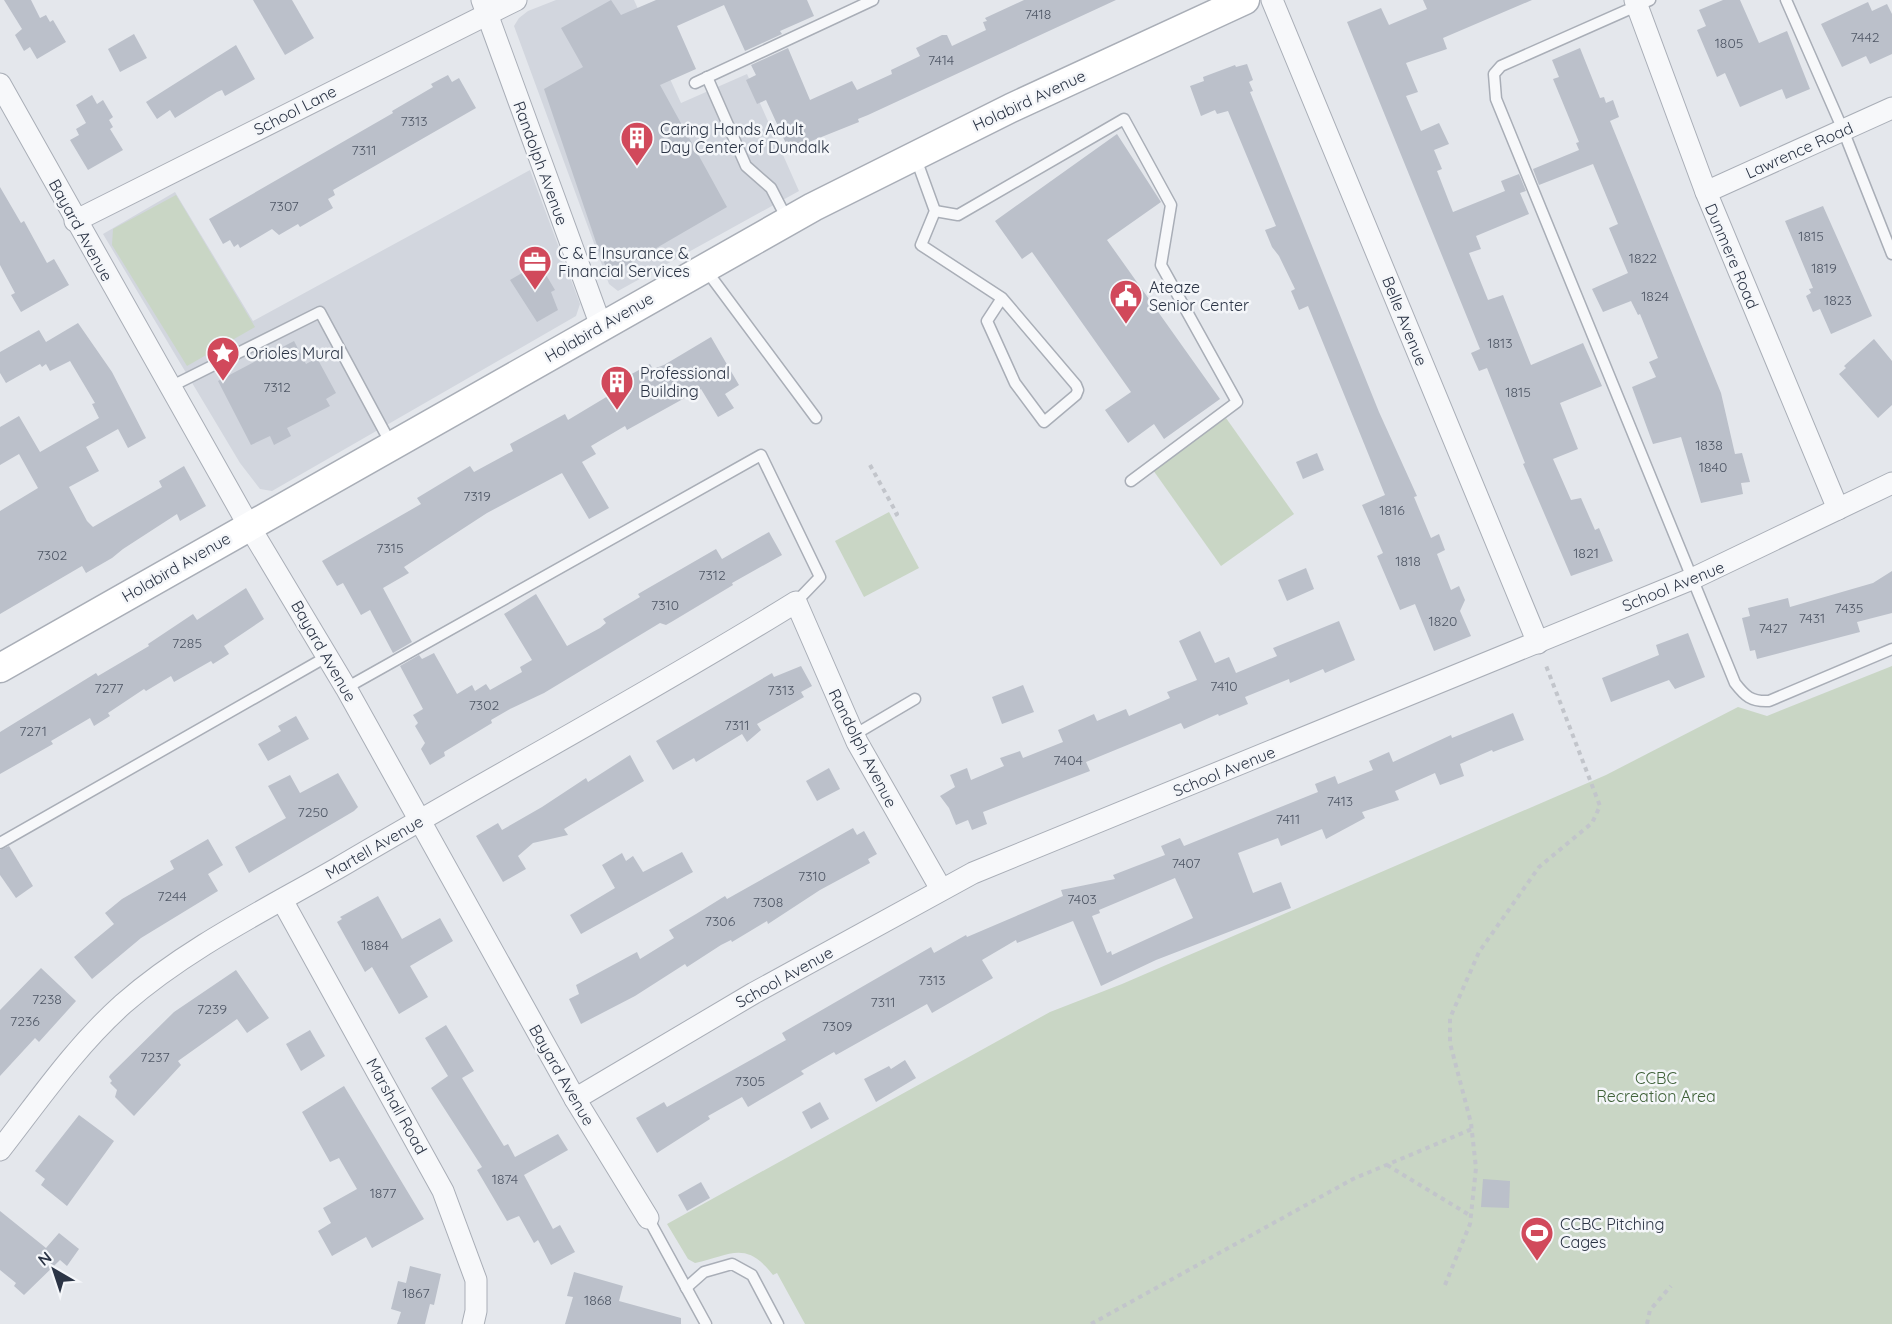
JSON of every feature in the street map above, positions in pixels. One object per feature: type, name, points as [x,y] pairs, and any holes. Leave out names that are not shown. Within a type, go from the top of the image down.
[{"type":"main road","name":"Holabird Avenue","points":[[0,668],[788,221],[914,155],[1245,0]]},
{"type":"street","name":"School Lane","points":[[75,221],[484,7],[516,0]]},
{"type":"street","name":"Belle Avenue","points":[[1272,0],[1538,643]]},
{"type":"street","name":"Dunmere Road","points":[[1641,2],[1706,192],[1838,508]]},
{"type":"street","name":"Randolph Avenue","points":[[484,7],[601,326]]},
{"type":"street","name":"Bayard Avenue","points":[[0,84],[75,221],[249,526],[328,656],[575,1098],[648,1218]]},
{"type":"street","name":"Lawrence Road","points":[[1706,192],[1892,108]]},
{"type":"street","name":"School Avenue","points":[[575,1098],[754,993],[973,873],[1694,578],[1892,483]]},
{"type":"street","name":"Randolph Avenue","points":[[796,602],[854,735],[941,889]]},
{"type":"street","name":"Martell Avenue","points":[[0,1150],[88,1038],[125,1002],[192,951],[669,678],[796,602]]},
{"type":"street","name":"Marshall Road","points":[[282,900],[443,1191],[476,1280],[476,1311],[473,1324]]},
{"type":"lane","points":[[694,83],[873,0]]},
{"type":"lane","points":[[1786,0],[1843,130],[1892,254]]},
{"type":"lane","points":[[1641,2],[1501,66],[1494,74],[1496,99],[1694,578],[1715,640],[1735,683],[1745,696],[1756,702],[1769,701],[1892,650]]},
{"type":"lane","points":[[707,77],[746,166],[771,188],[788,221]]},
{"type":"lane","points":[[936,211],[958,215],[1124,119],[1171,205],[1161,265],[1237,402],[1131,481]]},
{"type":"lane","points":[[914,155],[936,211],[921,245],[1002,298],[1078,390],[1044,422],[1015,383],[987,321],[1002,298]]},
{"type":"lane","points":[[704,267],[816,418]]},
{"type":"lane","points":[[170,387],[320,312],[391,445]]},
{"type":"lane","points":[[346,688],[761,455],[820,577],[796,602]]},
{"type":"lane","points":[[0,843],[328,656]]},
{"type":"lane","points":[[854,735],[915,699]]},
{"type":"lane","points":[[648,1218],[706,1324]]},
{"type":"lane","points":[[686,1288],[704,1272],[732,1264],[752,1275],[778,1324]]},
{"type":"path","points":[[870,465],[897,514],[892,517]]},
{"type":"path","points":[[1445,1285],[1471,1216],[1476,1168],[1472,1129],[1450,1043],[1450,1018],[1479,952],[1539,867],[1592,823],[1600,806],[1538,643]]},
{"type":"path","points":[[1091,1324],[1353,1179],[1472,1129]]},
{"type":"path","points":[[1387,1165],[1471,1216]]},
{"type":"path","points":[[1647,1324],[1650,1310],[1671,1286]]},
{"type":"shaded area","points":[[556,0],[634,0],[681,103],[747,74],[799,191],[618,291],[609,284],[514,26],[519,18],[528,11]]},
{"type":"shaded area","points":[[530,170],[580,304],[576,316],[272,491],[260,489],[240,463],[103,234],[175,192],[253,321]]},
{"type":"green space","points":[[176,195],[255,327],[187,366],[112,245],[113,229]]},
{"type":"green space","points":[[1226,418],[1294,514],[1221,566],[1153,470]]},
{"type":"green space","points":[[889,512],[919,568],[864,597],[835,541]]},
{"type":"green space","name":"CCBC Recreation Area","points":[[1892,666],[1892,1324],[805,1324],[777,1273],[773,1275],[754,1257],[737,1253],[695,1263],[688,1259],[667,1224],[1050,1012],[1122,984],[1606,775],[1738,707],[1767,716]]},
{"type":"building","points":[[4,0],[31,0],[40,18],[46,15],[50,22],[53,20],[66,42],[37,59],[30,47],[24,51],[15,35],[22,29]]},
{"type":"building","points":[[253,0],[292,0],[314,38],[285,55]]},
{"type":"building","name":"Caring Hands Adult Day Center of Dundalk","points":[[611,0],[621,15],[656,0],[807,0],[814,16],[780,31],[782,34],[745,51],[724,5],[677,26],[696,69],[660,85],[727,207],[622,268],[609,273],[600,254],[544,89],[583,67],[561,28]]},
{"type":"building","points":[[1024,0],[1116,0],[858,119],[859,122],[789,150],[766,100],[757,104],[746,80],[756,75],[751,65],[788,48],[810,100],[852,81],[857,90],[892,74],[891,70],[920,56],[916,48],[942,35],[947,35],[952,46],[986,30],[983,22],[987,21],[985,18]]},
{"type":"building","points":[[1423,0],[1532,0],[1443,38],[1447,49],[1406,63],[1418,92],[1406,96],[1421,131],[1439,123],[1449,144],[1434,150],[1442,169],[1437,171],[1453,212],[1505,191],[1501,181],[1519,174],[1526,191],[1520,193],[1529,214],[1476,236],[1481,249],[1469,253],[1488,300],[1503,295],[1531,365],[1583,343],[1602,386],[1560,403],[1578,449],[1553,459],[1571,500],[1581,498],[1595,530],[1599,528],[1613,561],[1571,576],[1523,464],[1525,463],[1487,368],[1479,371],[1471,353],[1480,349],[1347,22],[1381,8],[1389,25],[1427,9]]},
{"type":"building","points":[[1723,0],[1740,0],[1759,43],[1787,31],[1810,89],[1786,99],[1782,89],[1740,107],[1725,73],[1717,77],[1697,30],[1706,26],[1699,10]]},
{"type":"building","points":[[1868,2],[1872,11],[1887,4],[1892,14],[1892,54],[1870,64],[1866,56],[1842,67],[1821,24]]},
{"type":"building","points":[[134,34],[147,58],[120,72],[108,49]]},
{"type":"building","points":[[236,45],[255,79],[225,96],[222,90],[217,92],[175,118],[170,110],[157,119],[146,102]]},
{"type":"building","points":[[1580,48],[1600,98],[1604,97],[1606,103],[1613,100],[1619,117],[1610,121],[1721,393],[1735,454],[1742,453],[1750,482],[1741,483],[1743,494],[1701,503],[1681,437],[1653,444],[1632,387],[1656,377],[1649,362],[1658,358],[1640,314],[1638,315],[1631,301],[1603,312],[1592,289],[1628,273],[1609,228],[1618,224],[1593,164],[1539,185],[1533,169],[1579,150],[1576,143],[1579,142],[1553,79],[1559,77],[1552,60]]},
{"type":"building","points":[[1247,64],[1253,80],[1249,82],[1253,91],[1250,92],[1379,412],[1417,496],[1414,497],[1431,538],[1439,534],[1445,550],[1437,554],[1451,590],[1459,586],[1465,600],[1460,611],[1471,636],[1434,651],[1415,604],[1400,610],[1377,556],[1383,553],[1362,505],[1385,495],[1308,306],[1299,310],[1291,291],[1295,289],[1265,230],[1276,226],[1228,111],[1217,114],[1215,110],[1201,116],[1190,86],[1204,81],[1203,77],[1235,65],[1236,67]]},
{"type":"building","points":[[448,75],[452,82],[459,78],[476,108],[333,190],[335,195],[328,199],[333,208],[300,227],[298,224],[279,235],[272,229],[240,248],[238,244],[234,247],[230,240],[223,244],[209,219],[393,113],[392,111],[433,87],[431,84]]},
{"type":"building","points":[[92,95],[97,104],[103,100],[113,117],[109,120],[113,127],[110,129],[123,150],[88,170],[70,140],[79,135],[76,129],[86,123],[76,105]]},
{"type":"building","name":"Ateaze Senior Center","points":[[1117,134],[1161,202],[1107,240],[1220,399],[1164,439],[1154,424],[1128,443],[1105,410],[1131,392],[1032,252],[1022,259],[995,221]]},
{"type":"building","points":[[0,187],[21,223],[24,221],[47,263],[54,259],[69,285],[21,312],[11,295],[15,293],[0,265]]},
{"type":"building","points":[[1823,206],[1872,316],[1831,334],[1820,309],[1813,312],[1806,296],[1811,293],[1809,289],[1813,288],[1785,221]]},
{"type":"building","name":"C & E Insurance & Financial Services","points":[[539,263],[555,290],[551,292],[558,310],[537,322],[510,280]]},
{"type":"building","points":[[78,323],[112,372],[146,438],[128,448],[118,429],[86,447],[99,471],[69,487],[87,521],[93,527],[162,487],[159,481],[184,466],[206,506],[180,521],[177,514],[86,573],[82,566],[0,614],[0,511],[38,488],[19,454],[0,465],[0,427],[19,416],[40,452],[99,418],[92,404],[95,403],[70,361],[50,371],[46,364],[42,367],[40,364],[6,383],[0,373],[0,352],[39,330],[46,342]]},
{"type":"building","points":[[711,337],[739,385],[725,394],[734,408],[718,417],[701,389],[627,430],[625,426],[591,446],[596,454],[582,462],[609,508],[589,519],[562,473],[487,513],[404,567],[409,573],[383,588],[412,642],[393,653],[370,610],[361,615],[343,583],[337,586],[322,561],[421,504],[417,498],[470,466],[474,472],[513,451],[510,444],[565,414],[568,420],[608,396],[604,389],[650,364],[653,369],[664,365]]},
{"type":"building","points":[[1874,339],[1892,361],[1892,405],[1878,418],[1839,374],[1846,368],[1844,366]]},
{"type":"building","points":[[294,341],[306,364],[317,358],[336,393],[326,399],[330,406],[287,428],[291,436],[274,445],[270,436],[251,445],[218,381]]},
{"type":"building","points":[[1317,453],[1324,470],[1303,479],[1296,462]]},
{"type":"building","points":[[769,532],[782,555],[732,583],[733,585],[666,625],[660,623],[544,693],[491,720],[492,723],[444,752],[445,756],[430,765],[421,749],[425,743],[415,726],[418,723],[413,715],[423,709],[400,666],[419,655],[422,659],[434,653],[457,694],[472,685],[475,691],[486,684],[490,690],[522,672],[520,667],[532,660],[504,614],[536,594],[567,646],[600,628],[606,623],[603,619],[640,597],[638,594],[716,549],[722,559]]},
{"type":"building","points":[[1306,568],[1314,589],[1287,601],[1278,580]]},
{"type":"building","points":[[1892,571],[1892,613],[1857,622],[1860,632],[1757,659],[1755,650],[1750,651],[1742,618],[1750,616],[1748,608],[1788,598],[1790,607],[1873,583]]},
{"type":"building","points":[[246,588],[264,619],[224,646],[229,654],[213,664],[211,661],[174,682],[171,676],[146,691],[144,689],[108,713],[110,716],[94,726],[90,718],[51,741],[53,744],[0,774],[0,732],[96,673],[98,676],[149,646],[148,644],[193,614],[197,620]]},
{"type":"building","points":[[1339,621],[1355,660],[1325,673],[1323,669],[1290,683],[1289,679],[1245,697],[1248,704],[1219,716],[1218,714],[1184,729],[1181,723],[1086,762],[1090,771],[983,812],[987,824],[972,830],[968,820],[956,825],[949,808],[940,796],[955,787],[950,775],[967,768],[971,780],[1004,766],[1000,758],[1020,751],[1023,758],[1063,742],[1058,730],[1094,714],[1097,721],[1126,709],[1129,716],[1170,698],[1167,692],[1197,680],[1179,641],[1200,631],[1215,663],[1229,657],[1236,673],[1277,656],[1273,648]]},
{"type":"building","points":[[1688,633],[1705,677],[1675,689],[1669,680],[1611,702],[1602,678],[1659,655],[1656,645]]},
{"type":"building","points":[[801,666],[812,686],[801,692],[804,697],[757,724],[761,730],[747,742],[742,734],[696,762],[694,758],[673,770],[656,741],[772,673],[774,677]]},
{"type":"building","points":[[1023,685],[1034,712],[1002,724],[992,697]]},
{"type":"building","points":[[1513,713],[1524,740],[1493,752],[1492,750],[1460,764],[1464,776],[1440,785],[1435,773],[1395,791],[1399,800],[1362,812],[1365,818],[1326,839],[1322,829],[1281,846],[1278,838],[1238,853],[1253,893],[1281,882],[1291,908],[1156,960],[1101,986],[1073,921],[1017,943],[1016,940],[982,960],[993,978],[932,1013],[927,1004],[836,1055],[834,1052],[801,1071],[804,1074],[748,1107],[742,1097],[708,1116],[710,1119],[657,1153],[636,1118],[664,1102],[667,1107],[786,1040],[782,1033],[931,947],[934,953],[966,935],[967,937],[1063,896],[1061,890],[1115,879],[1113,875],[1165,855],[1161,846],[1180,838],[1184,846],[1318,792],[1315,784],[1335,776],[1338,784],[1373,770],[1369,761],[1389,752],[1393,762],[1451,735],[1452,738]],"holes":[[[1175,878],[1193,918],[1112,955],[1111,951],[1107,953],[1092,916],[1100,913],[1099,910]]]},
{"type":"building","points":[[296,716],[309,739],[268,761],[258,744],[281,731],[278,726]]},
{"type":"building","points":[[630,755],[644,781],[564,829],[568,835],[533,843],[518,856],[526,869],[503,882],[476,836],[498,823],[502,830],[586,778],[588,782]]},
{"type":"building","points":[[829,768],[840,789],[817,801],[806,781]]},
{"type":"building","points":[[338,773],[358,807],[249,873],[235,847],[286,818],[268,786],[290,775],[300,793]]},
{"type":"building","points":[[853,828],[857,835],[864,831],[877,854],[868,859],[870,863],[820,890],[768,924],[767,921],[732,942],[731,940],[721,945],[687,967],[685,964],[635,996],[581,1024],[569,999],[579,994],[576,985],[637,952],[640,959],[674,938],[669,930],[725,896],[727,899]]},
{"type":"building","points":[[208,839],[223,865],[208,874],[218,891],[141,938],[92,979],[74,957],[114,924],[105,913],[122,899],[174,869],[170,861]]},
{"type":"building","points":[[9,846],[33,886],[16,898],[0,875],[0,850]]},
{"type":"building","points":[[682,852],[693,872],[581,934],[570,915],[615,888],[602,865],[622,853],[626,861],[633,856],[643,872]]},
{"type":"building","points":[[378,896],[402,939],[440,918],[453,941],[410,966],[428,997],[399,1014],[372,967],[365,972],[337,922],[342,919],[340,917]]},
{"type":"building","points":[[41,968],[76,1001],[39,1042],[35,1038],[0,1076],[0,1010]]},
{"type":"building","points":[[236,970],[269,1018],[247,1033],[237,1019],[178,1061],[181,1065],[134,1116],[115,1097],[117,1090],[110,1083],[112,1081],[110,1075],[174,1012]]},
{"type":"building","points":[[446,1025],[474,1071],[462,1078],[504,1146],[508,1144],[515,1157],[558,1134],[568,1150],[524,1175],[553,1229],[560,1225],[575,1252],[551,1265],[538,1240],[534,1243],[519,1216],[507,1221],[477,1170],[482,1167],[431,1088],[448,1076],[425,1038]]},
{"type":"building","points":[[310,1030],[325,1056],[301,1071],[286,1044]]},
{"type":"building","points":[[905,1060],[916,1078],[876,1102],[864,1079],[889,1066],[891,1069]]},
{"type":"building","points":[[344,1086],[424,1219],[372,1248],[366,1237],[332,1256],[318,1231],[331,1223],[323,1208],[357,1189],[339,1158],[330,1162],[302,1112]]},
{"type":"building","points":[[820,1102],[829,1119],[811,1129],[802,1112]]},
{"type":"building","points":[[79,1115],[114,1141],[67,1206],[41,1185],[45,1179],[35,1171]]},
{"type":"building","points":[[1483,1179],[1510,1181],[1509,1208],[1481,1207]]},
{"type":"building","points":[[701,1182],[710,1198],[687,1211],[678,1195]]},
{"type":"building","points":[[0,1211],[46,1248],[59,1233],[79,1249],[67,1266],[60,1260],[24,1295],[14,1286],[16,1283],[0,1270]]},
{"type":"building","points":[[410,1266],[441,1274],[434,1305],[430,1304],[425,1324],[397,1324],[401,1312],[391,1309],[398,1281],[406,1283]]},
{"type":"building","points":[[574,1272],[623,1286],[619,1301],[681,1318],[681,1324],[565,1324],[573,1297],[567,1296]]},
{"type":"place","name":"Caring Hands Adult Day Center of Dundalk","points":[[637,167]]},
{"type":"place","name":"C & E Insurance & Financial Services","points":[[535,291]]},
{"type":"place","name":"Ateaze Senior Center","points":[[1126,325]]},
{"type":"place","name":"Orioles Mural","points":[[223,382]]},
{"type":"place","name":"Professional Building","points":[[617,411]]},
{"type":"place","name":"CCBC Pitching Cages","points":[[1537,1262]]}]
